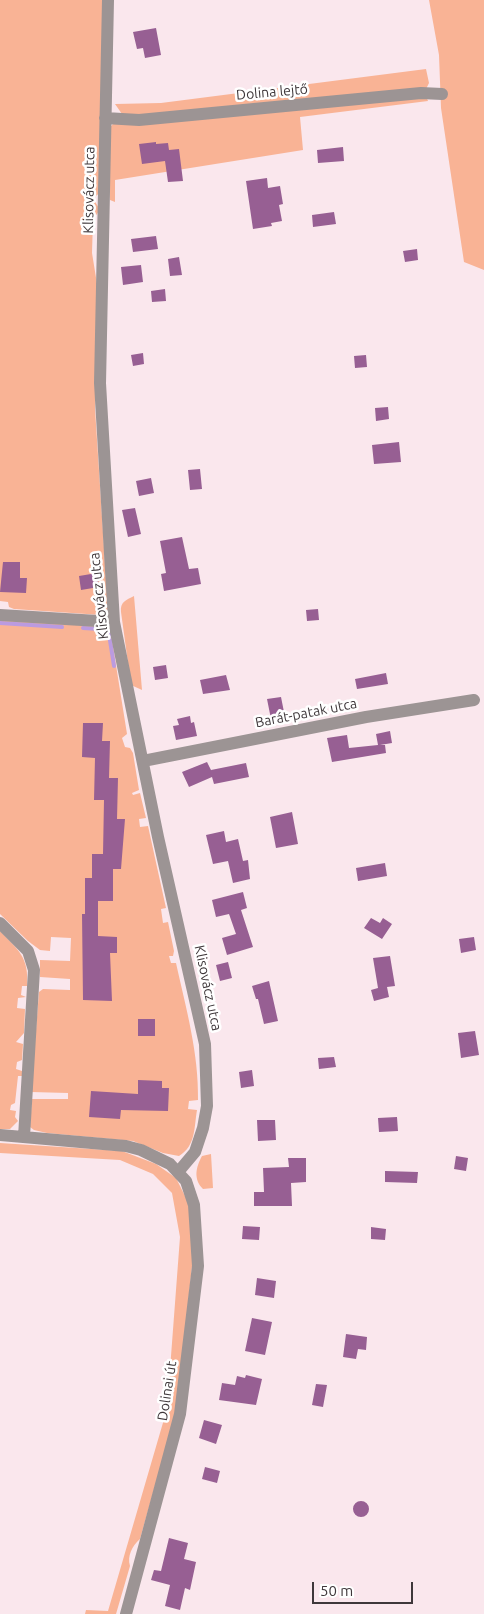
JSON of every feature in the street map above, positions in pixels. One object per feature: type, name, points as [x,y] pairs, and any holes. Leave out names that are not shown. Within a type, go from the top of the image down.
[{"type":"street","name":"Klisovácz utca","points":[[108,0],[100,383],[114,622],[205,1044],[207,1106],[203,1128],[195,1152],[179,1171]]},
{"type":"street","name":"Dolina lejtő","points":[[105,118],[139,120],[421,93],[442,94]]},
{"type":"street","points":[[0,615],[114,622]]},
{"type":"street","name":"Barát-patak utca","points":[[143,761],[356,719],[474,700]]},
{"type":"street","points":[[0,923],[28,951],[34,970],[24,1137]]},
{"type":"street","points":[[0,1135],[126,1146],[155,1156],[179,1171]]},
{"type":"street","name":"Dolinai út","points":[[126,1614],[180,1414],[198,1266],[194,1205],[190,1188],[179,1171]]},
{"type":"shaded area","points":[[0,0],[104,0],[101,192],[93,198],[100,210],[93,219],[92,253],[98,290],[95,409],[108,609],[101,615],[14,609],[9,607],[8,602],[0,601]]},
{"type":"shaded area","points":[[429,0],[484,0],[484,270],[464,262],[441,108],[439,55]]},
{"type":"shaded area","points":[[426,69],[429,83],[426,89],[138,116],[122,114],[115,104],[161,103]]},
{"type":"shaded area","points":[[426,96],[428,101],[300,117],[303,150],[115,180],[115,202],[110,200],[109,128],[115,122]]},
{"type":"shaded area","points":[[134,596],[142,690],[131,685],[121,612],[126,600]]},
{"type":"shaded area","points":[[0,619],[102,627],[111,634],[127,734],[122,738],[125,747],[130,748],[133,753],[139,790],[132,793],[133,795],[140,793],[146,818],[139,819],[140,827],[148,826],[166,908],[161,909],[163,923],[168,922],[174,951],[173,956],[169,956],[171,963],[176,963],[191,1031],[196,1066],[198,1100],[189,1101],[188,1109],[197,1110],[194,1129],[189,1147],[179,1156],[163,1153],[133,1141],[47,1133],[30,1127],[32,1099],[68,1099],[68,1093],[31,1092],[39,992],[43,989],[70,990],[70,979],[40,977],[40,960],[70,961],[71,938],[51,937],[50,951],[40,950],[0,914]]},
{"type":"shaded area","points":[[0,931],[21,955],[27,976],[27,986],[22,986],[21,995],[26,997],[18,998],[17,1008],[25,1009],[24,1033],[16,1042],[23,1044],[22,1060],[17,1062],[16,1069],[22,1071],[22,1076],[18,1076],[15,1103],[11,1105],[10,1110],[16,1111],[15,1117],[18,1121],[10,1129],[0,1129]]},
{"type":"shaded area","points":[[0,1143],[122,1151],[156,1164],[176,1178],[190,1206],[193,1257],[177,1408],[140,1539],[130,1555],[130,1566],[116,1614],[85,1614],[86,1610],[108,1611],[167,1409],[180,1237],[172,1193],[153,1174],[120,1160],[0,1153]]},
{"type":"shaded area","points":[[211,1154],[213,1188],[203,1189],[197,1177],[198,1164],[202,1156]]},
{"type":"building","points":[[156,28],[161,55],[145,58],[143,48],[137,49],[133,32]]},
{"type":"building","points":[[156,142],[156,144],[168,143],[169,150],[179,149],[183,181],[168,182],[165,161],[142,164],[139,144]]},
{"type":"building","points":[[343,147],[344,161],[318,163],[317,150]]},
{"type":"building","points":[[267,178],[268,188],[280,186],[283,204],[279,205],[282,221],[271,223],[272,226],[253,229],[246,181]]},
{"type":"building","points":[[334,212],[336,224],[313,227],[312,215]]},
{"type":"building","points":[[156,236],[158,249],[133,252],[131,239]]},
{"type":"building","points":[[417,249],[418,260],[405,262],[403,251]]},
{"type":"building","points":[[179,257],[182,275],[170,276],[168,259]]},
{"type":"building","points":[[141,265],[143,282],[123,285],[121,267]]},
{"type":"building","points":[[165,289],[166,301],[152,302],[151,291]]},
{"type":"building","points":[[143,353],[144,364],[133,366],[131,355]]},
{"type":"building","points":[[366,355],[367,367],[355,368],[354,356]]},
{"type":"building","points":[[388,407],[389,419],[376,421],[375,408]]},
{"type":"building","points":[[399,442],[401,462],[374,464],[372,445]]},
{"type":"building","points":[[200,469],[202,489],[190,490],[188,470]]},
{"type":"building","points":[[151,478],[154,493],[139,496],[136,481]]},
{"type":"building","points":[[135,508],[141,534],[128,537],[122,510]]},
{"type":"building","points":[[182,537],[189,569],[198,568],[201,584],[164,591],[161,574],[166,573],[160,541]]},
{"type":"building","points":[[3,562],[20,562],[20,578],[27,578],[26,593],[0,592]]},
{"type":"building","points":[[97,573],[99,587],[81,590],[79,576]]},
{"type":"building","points":[[318,609],[319,620],[307,621],[306,610]]},
{"type":"building","points":[[166,665],[168,678],[155,680],[153,667]]},
{"type":"building","points":[[386,673],[388,684],[357,689],[355,679]]},
{"type":"building","points":[[226,675],[230,690],[203,694],[200,680]]},
{"type":"building","points":[[281,697],[285,717],[271,719],[267,699]]},
{"type":"building","points":[[190,716],[191,723],[194,722],[197,736],[176,740],[173,726],[179,725],[177,719]]},
{"type":"building","points":[[83,723],[103,723],[102,741],[110,741],[109,778],[118,778],[117,819],[125,819],[121,869],[113,869],[113,901],[98,901],[98,936],[117,937],[117,953],[110,953],[112,1001],[83,1000],[82,914],[85,914],[85,878],[92,878],[92,854],[103,854],[104,800],[94,800],[95,758],[82,757]]},
{"type":"building","points":[[390,731],[392,743],[380,745],[385,745],[386,753],[332,762],[327,738],[347,735],[349,748],[378,745],[376,734]]},
{"type":"building","points":[[207,762],[211,770],[246,763],[249,777],[214,784],[212,777],[189,787],[182,772]]},
{"type":"building","points":[[292,812],[298,844],[276,848],[270,817]]},
{"type":"building","points":[[224,831],[226,842],[238,839],[243,861],[248,860],[250,879],[233,883],[228,861],[213,864],[206,835]]},
{"type":"building","points":[[385,863],[387,876],[358,881],[356,868]]},
{"type":"building","points":[[243,892],[247,908],[241,910],[253,947],[227,955],[222,938],[236,934],[229,914],[216,917],[212,900]]},
{"type":"building","points":[[371,918],[380,923],[383,918],[392,924],[382,939],[364,928]]},
{"type":"building","points":[[474,937],[476,950],[461,953],[459,939]]},
{"type":"building","points":[[390,956],[395,986],[387,987],[389,997],[374,1001],[371,990],[378,988],[373,958]]},
{"type":"building","points":[[228,962],[232,978],[220,981],[216,965]]},
{"type":"building","points":[[269,981],[278,1021],[264,1024],[258,999],[256,999],[252,986]]},
{"type":"building","points":[[138,1019],[155,1019],[155,1036],[138,1036]]},
{"type":"building","points":[[475,1031],[479,1055],[461,1058],[458,1033]]},
{"type":"building","points":[[334,1057],[336,1067],[319,1069],[318,1058]]},
{"type":"building","points":[[252,1070],[254,1086],[241,1088],[239,1072]]},
{"type":"building","points":[[138,1080],[162,1081],[162,1088],[169,1088],[168,1111],[121,1110],[120,1119],[89,1117],[91,1091],[138,1094]]},
{"type":"building","points":[[397,1117],[398,1131],[379,1132],[378,1118]]},
{"type":"building","points":[[257,1120],[275,1120],[276,1140],[258,1141]]},
{"type":"building","points":[[456,1156],[468,1158],[466,1171],[454,1169]]},
{"type":"building","points":[[288,1158],[306,1158],[306,1182],[291,1183],[292,1206],[254,1206],[254,1192],[264,1192],[263,1168],[289,1167]]},
{"type":"building","points":[[385,1171],[418,1172],[417,1183],[385,1182]]},
{"type":"building","points":[[243,1226],[260,1227],[259,1240],[242,1239]]},
{"type":"building","points":[[371,1227],[386,1229],[385,1240],[371,1239]]},
{"type":"building","points":[[257,1278],[276,1281],[274,1298],[255,1295]]},
{"type":"building","points":[[252,1318],[272,1322],[265,1355],[245,1351]]},
{"type":"building","points":[[346,1334],[367,1337],[366,1350],[358,1349],[356,1359],[343,1357]]},
{"type":"building","points":[[246,1375],[262,1379],[256,1405],[219,1400],[222,1383],[235,1385],[237,1376],[245,1378]]},
{"type":"building","points":[[316,1384],[327,1385],[323,1407],[312,1405]]},
{"type":"building","points":[[204,1420],[222,1425],[216,1444],[199,1438]]},
{"type":"building","points":[[205,1467],[220,1471],[217,1483],[202,1479]]},
{"type":"building","points":[[361,1501],[369,1509],[361,1517],[353,1509]]},
{"type":"building","points":[[169,1538],[188,1543],[184,1559],[196,1562],[190,1590],[185,1588],[180,1610],[165,1606],[170,1585],[151,1580],[154,1570],[161,1571]]},
{"type":"waterway","points":[[0,623],[62,627]]},
{"type":"waterway","points":[[83,628],[100,629],[109,634],[114,666]]}]
